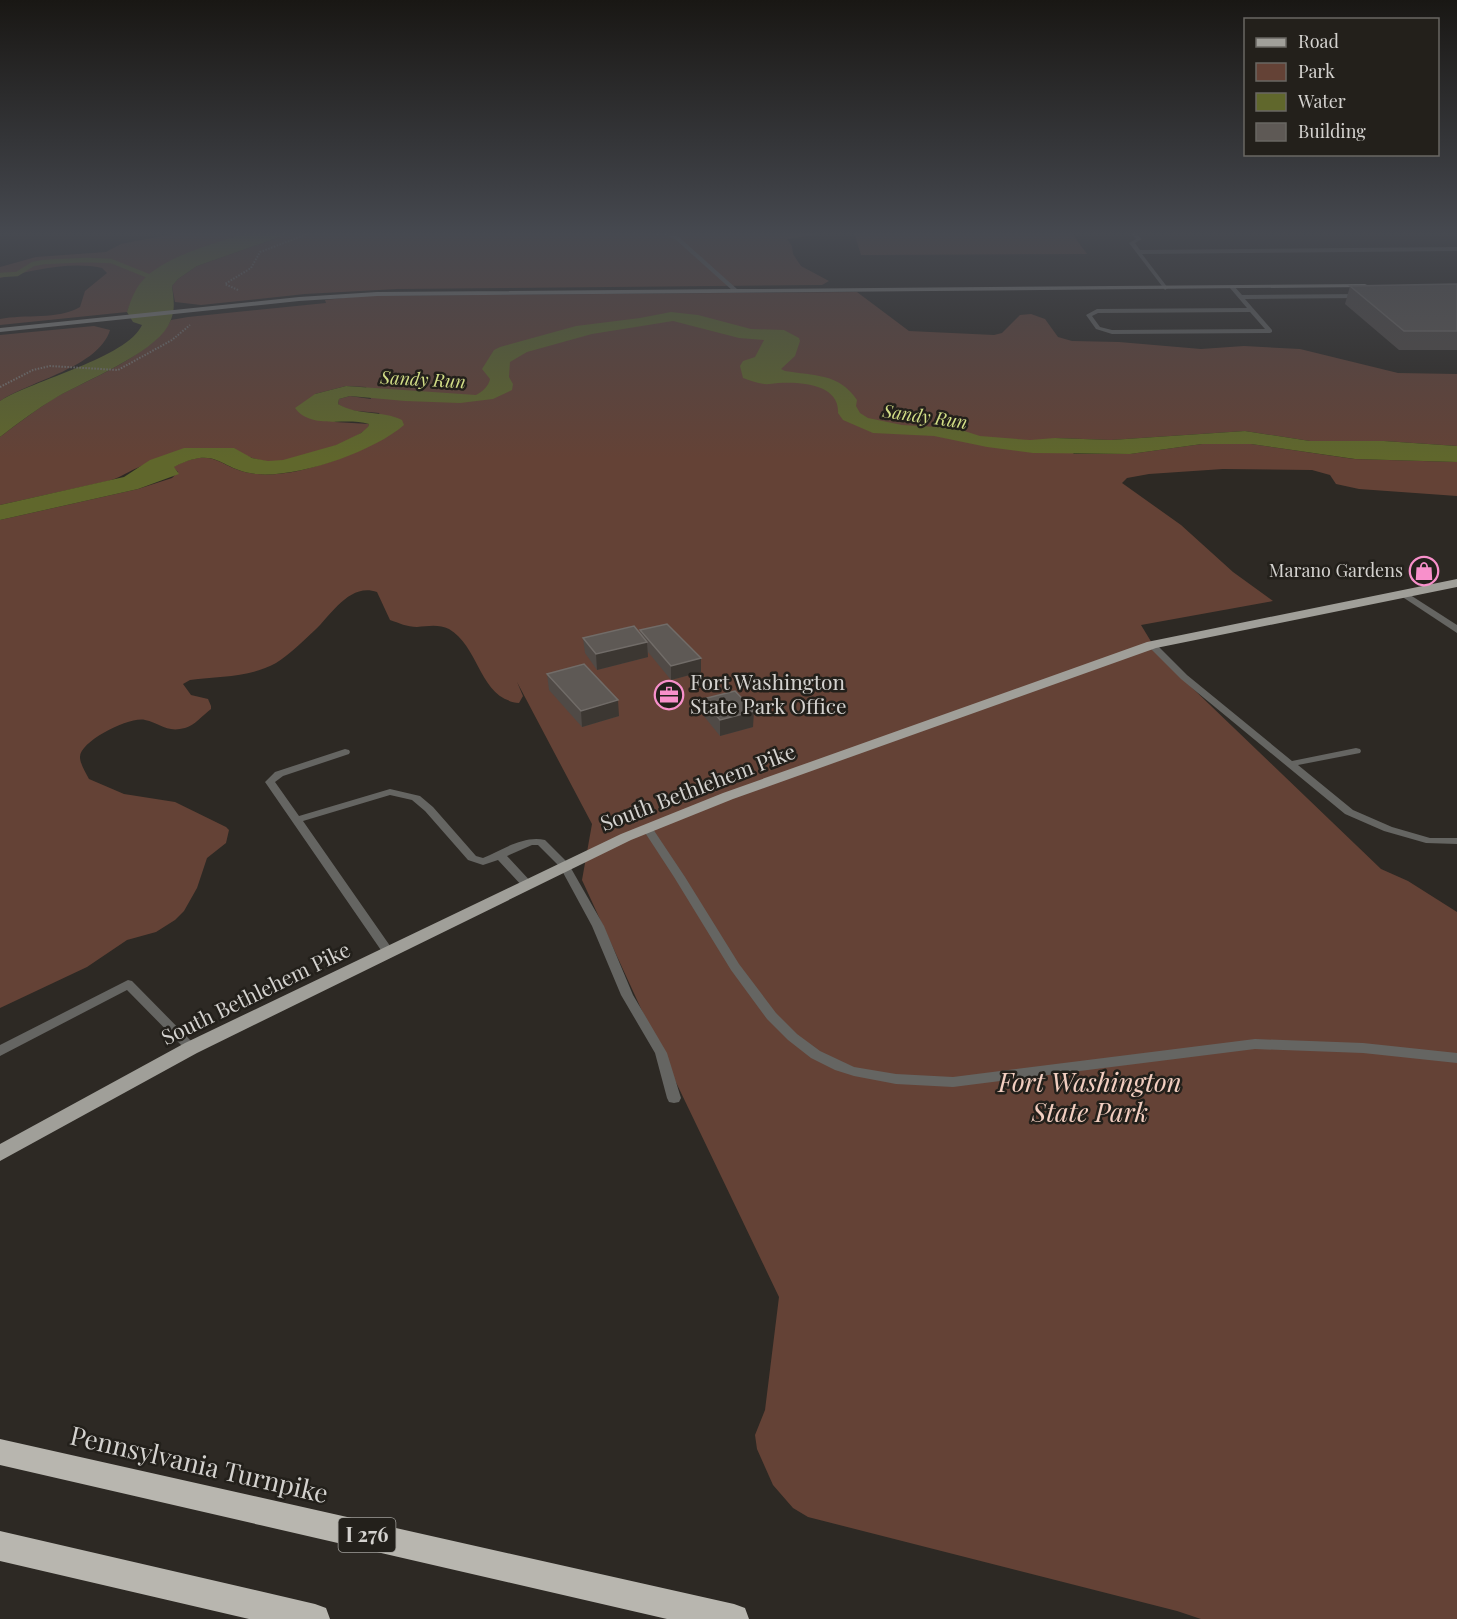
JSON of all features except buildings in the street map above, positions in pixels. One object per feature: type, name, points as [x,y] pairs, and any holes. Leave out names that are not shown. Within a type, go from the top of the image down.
[{"type":"highway","name":"Pennsylvania Turnpike","points":[[0,1452],[734,1619]]},
{"type":"highway","points":[[0,1546],[315,1619]]},
{"type":"main road","points":[[0,330],[223,308]]},
{"type":"main road","name":"South Bethlehem Pike","points":[[0,1153],[191,1048],[389,953],[564,865],[647,828],[739,792],[1152,645],[1457,583]]},
{"type":"street","points":[[1404,594],[1457,630]]},
{"type":"lane","points":[[1250,308],[1252,310],[1270,331],[1112,332],[1098,328],[1089,315],[1097,312],[1252,310]]},
{"type":"lane","points":[[1152,645],[1184,677],[1349,812],[1388,829],[1430,841],[1457,842]]},
{"type":"lane","points":[[1290,764],[1356,750]]},
{"type":"lane","points":[[345,752],[279,774],[270,782],[389,953]]},
{"type":"lane","points":[[296,820],[390,792],[416,798],[429,809],[472,858],[483,862],[530,842],[541,842],[564,865],[598,926],[627,995],[661,1053],[674,1098]]},
{"type":"lane","points":[[647,828],[765,1009],[790,1034],[814,1053],[839,1066],[908,1081],[953,1082],[1256,1044],[1352,1048],[1457,1058]]},
{"type":"lane","points":[[500,855],[527,884]]},
{"type":"lane","points":[[0,1051],[128,984],[191,1048]]},
{"type":"path","points":[[0,387],[33,370],[50,366],[118,370],[172,340],[194,324]]},
{"type":"green space","points":[[79,308],[129,308],[127,312],[0,325],[0,319],[62,314]]},
{"type":"green space","name":"Fort Washington State Park","points":[[281,308],[878,308],[909,331],[994,335],[1002,333],[1020,315],[1031,314],[1045,319],[1058,337],[1072,341],[1119,342],[1201,349],[1244,346],[1300,349],[1398,373],[1457,374],[1457,446],[1384,441],[1310,441],[1245,431],[1111,440],[1055,438],[1074,454],[1130,454],[1202,444],[1251,444],[1354,459],[1457,462],[1457,496],[1359,489],[1336,484],[1330,475],[1312,470],[1223,469],[1149,474],[1127,478],[1122,483],[1181,525],[1233,572],[1273,601],[1141,625],[1161,658],[1381,869],[1408,881],[1457,912],[1457,1619],[1201,1619],[808,1517],[793,1508],[773,1485],[757,1449],[755,1435],[765,1410],[779,1297],[582,880],[592,824],[517,682],[523,696],[519,703],[506,699],[487,683],[467,648],[449,629],[437,626],[410,626],[390,620],[377,592],[367,590],[350,596],[291,652],[266,668],[234,676],[190,680],[183,684],[191,695],[208,699],[211,706],[211,709],[188,727],[173,729],[150,721],[138,720],[107,731],[88,744],[80,757],[89,779],[124,794],[175,802],[226,827],[229,830],[226,843],[207,858],[197,888],[184,911],[175,920],[156,932],[127,940],[87,967],[0,1008],[0,520],[138,489],[172,478],[178,472],[173,467],[200,458],[210,458],[244,472],[273,474],[290,472],[325,464],[389,435],[379,413],[347,410],[338,404],[339,399],[350,396],[371,399],[366,387],[346,386],[315,394],[335,422],[369,424],[368,428],[359,434],[334,447],[304,457],[276,461],[265,461],[229,450],[207,449],[143,465],[108,481],[0,505],[0,437],[53,399],[135,355],[162,333],[171,320]]},
{"type":"green space","points":[[94,326],[110,330],[103,343],[92,354],[62,372],[0,401],[0,335]]},
{"type":"water","points":[[129,308],[173,308],[168,326],[148,347],[50,402],[0,437],[0,401],[78,368],[118,348],[133,337],[142,325],[133,322],[127,312]]},
{"type":"water","points":[[671,312],[698,315],[751,329],[784,330],[799,338],[800,341],[795,356],[781,369],[834,380],[850,391],[857,400],[856,406],[860,413],[868,418],[902,425],[955,428],[980,436],[1030,440],[1055,438],[1111,440],[1245,431],[1310,441],[1384,441],[1457,446],[1457,462],[1355,459],[1251,444],[1202,444],[1130,454],[1033,453],[987,447],[934,436],[873,433],[843,420],[838,413],[837,402],[823,389],[801,383],[763,384],[743,378],[740,366],[743,361],[755,357],[764,340],[739,338],[673,321],[592,334],[527,352],[510,362],[509,377],[513,384],[512,390],[493,399],[460,403],[350,396],[339,399],[338,404],[346,408],[394,417],[402,420],[404,425],[374,445],[334,461],[292,472],[257,474],[244,472],[210,458],[201,458],[174,467],[179,474],[138,489],[0,520],[0,505],[124,477],[150,460],[184,448],[234,448],[252,458],[268,461],[283,460],[336,445],[361,433],[369,424],[310,419],[295,408],[315,394],[346,386],[476,395],[485,388],[490,379],[482,369],[494,350],[500,347],[576,326]]},
{"type":"place","name":"Marano Gardens","points":[[1424,571]]},
{"type":"place","name":"Fort Washington State Park Office","points":[[669,695]]},
{"type":"water label","name":"Sandy Run","points":[[423,380]]},
{"type":"water label","name":"Sandy Run","points":[[925,417]]}]
